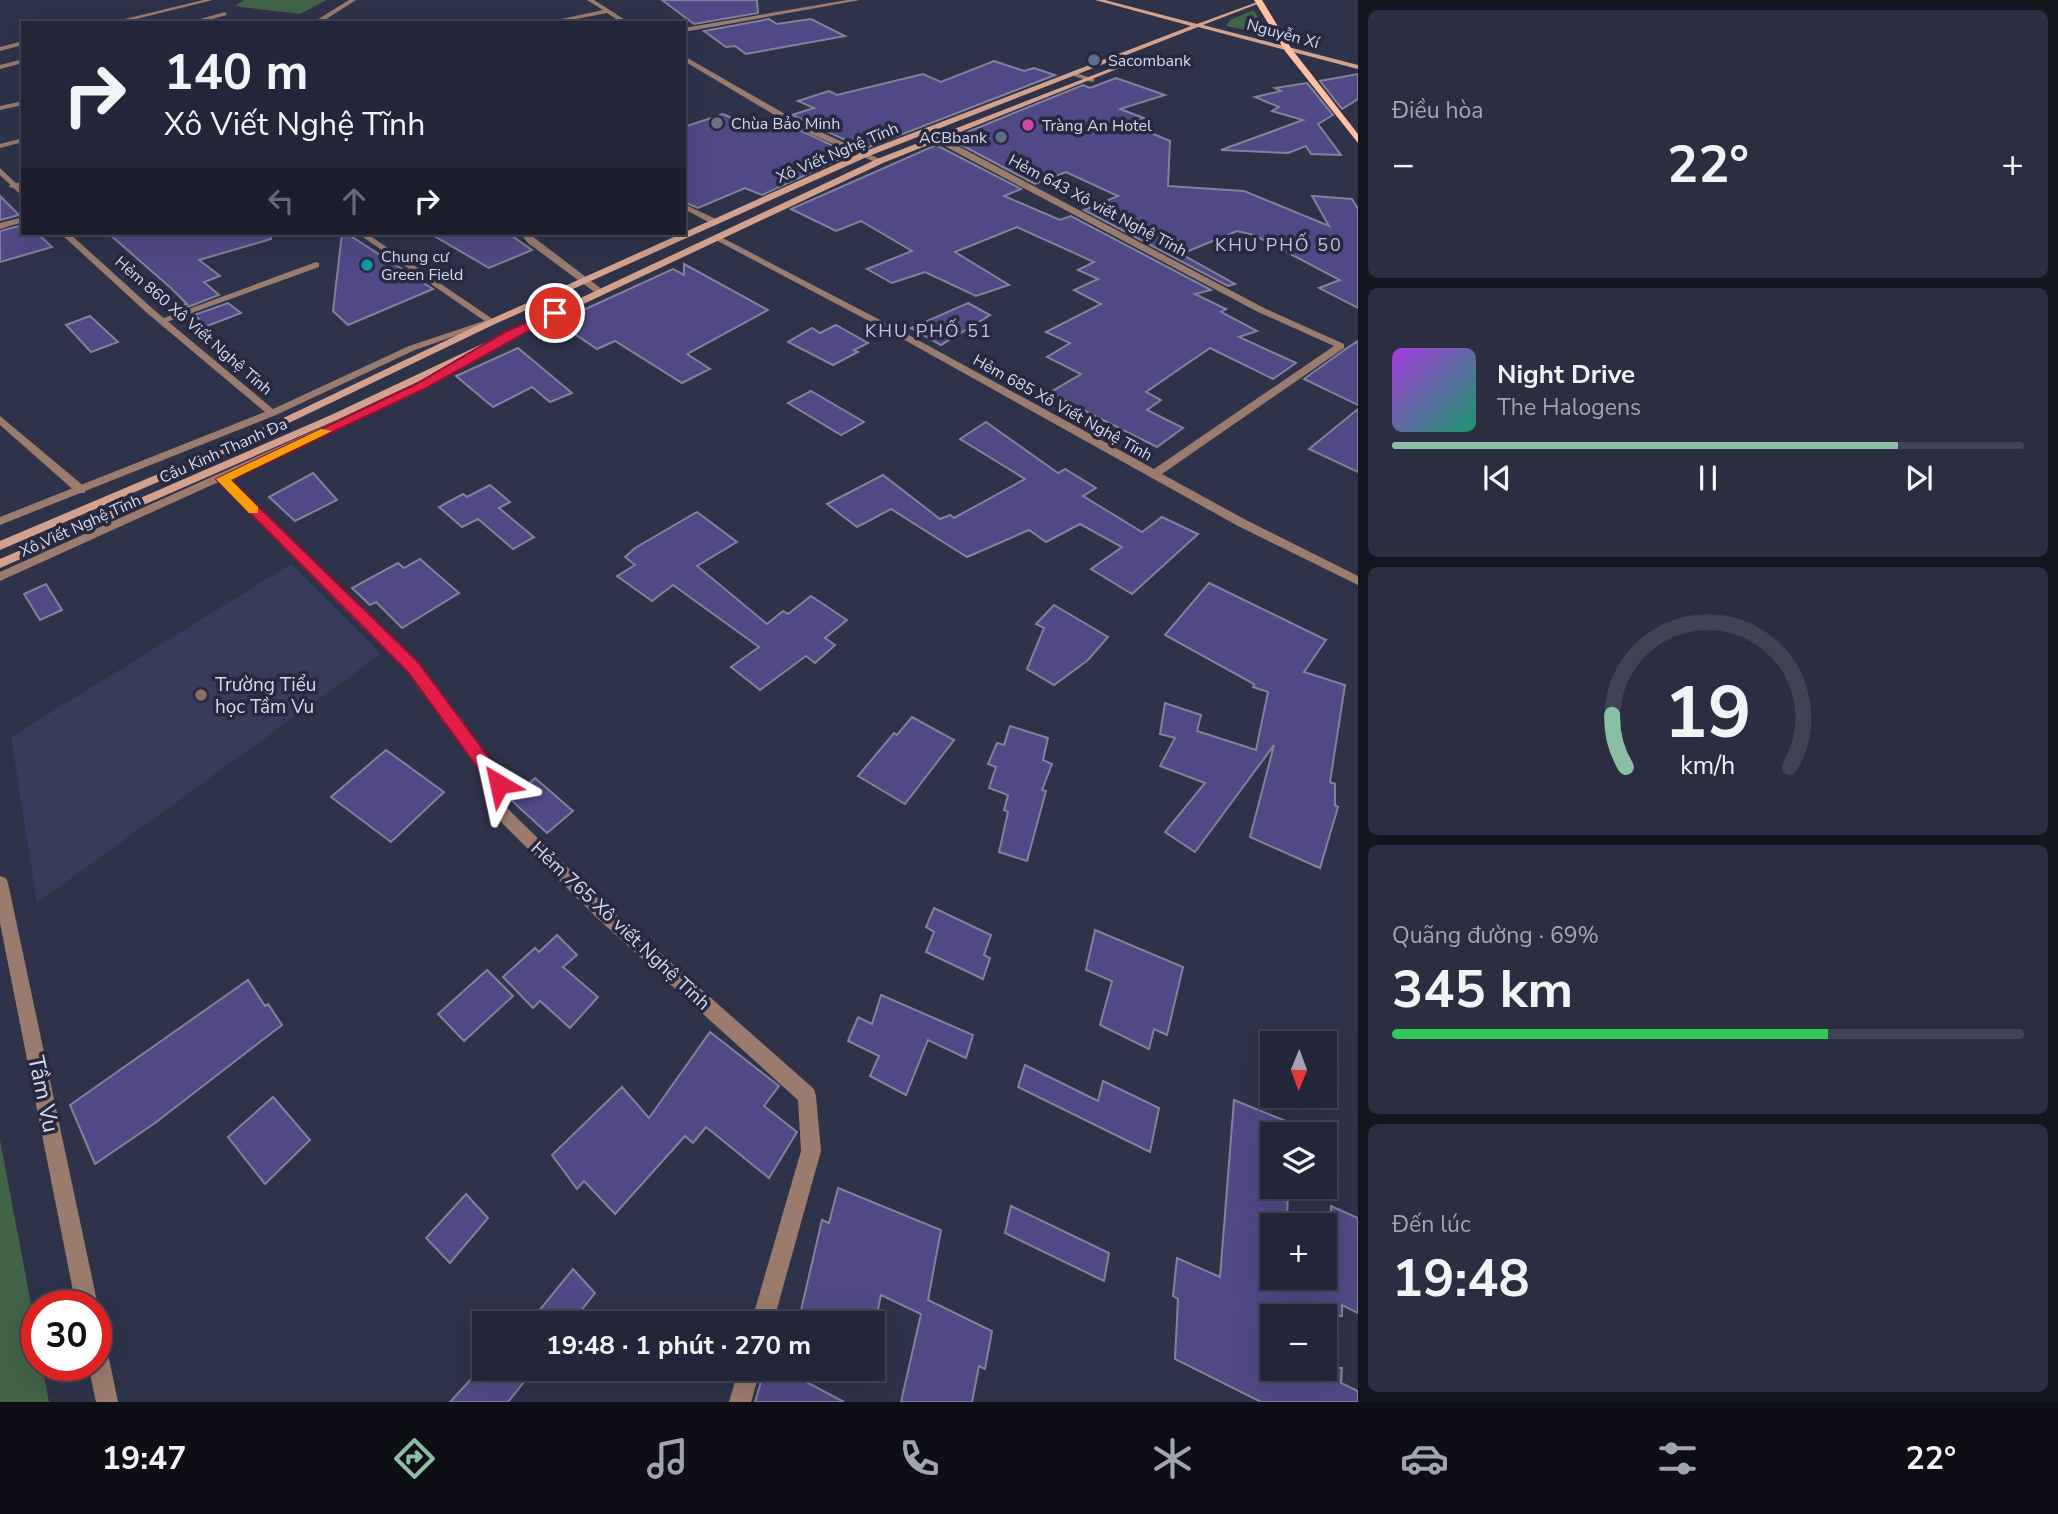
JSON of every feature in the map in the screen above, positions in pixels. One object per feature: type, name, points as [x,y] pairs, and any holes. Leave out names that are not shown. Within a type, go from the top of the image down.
[{"type":"main road","name":"Nguyễn Xí","points":[[1098,0],[1358,67]]},
{"type":"main road","name":"Xô Viết Nghệ Tĩnh","points":[[686,235],[866,155],[1076,75],[1258,1]]},
{"type":"main road","points":[[1258,1],[1288,49],[1358,140]]},
{"type":"main road","name":"Xô Viết Nghệ Tĩnh","points":[[1155,52],[1192,34],[1200,25]]},
{"type":"main road","name":"Xô Viết Nghệ Tĩnh","points":[[457,358],[880,161],[1130,63]]},
{"type":"main road","name":"Xô Viết Nghệ Tĩnh","points":[[429,354],[492,322],[686,235]]},
{"type":"main road","name":"Cầu Kinh Thanh Đa","points":[[0,546],[233,446],[429,354]]},
{"type":"main road","name":"Cầu Kinh Thanh Đa","points":[[0,564],[335,418],[457,358]]},
{"type":"street","points":[[120,21],[210,0]]},
{"type":"street","points":[[318,21],[353,0]]},
{"type":"street","points":[[590,0],[624,21]]},
{"type":"street","points":[[686,30],[857,0]]},
{"type":"street","points":[[556,21],[608,11]]},
{"type":"street","points":[[197,21],[225,14]]},
{"type":"street","points":[[0,49],[21,44]]},
{"type":"street","points":[[686,59],[796,124],[880,161]]},
{"type":"street","points":[[0,67],[21,62]]},
{"type":"street","points":[[1076,75],[1092,80]]},
{"type":"street","points":[[0,108],[21,103]]},
{"type":"street","name":"Hẻm 643 Xô viết Nghệ Tĩnh","points":[[938,139],[1261,310],[1341,346],[1153,475]]},
{"type":"street","points":[[0,146],[21,141]]},
{"type":"street","points":[[0,170],[21,193]]},
{"type":"street","points":[[12,186],[21,184]]},
{"type":"street","points":[[686,207],[715,222]]},
{"type":"street","points":[[0,226],[21,220]]},
{"type":"street","name":"Hẻm 860 Xô Viết Nghệ Tĩnh","points":[[66,235],[161,321],[272,413]]},
{"type":"street","points":[[364,235],[492,322]]},
{"type":"street","points":[[526,235],[600,292]]},
{"type":"street","name":"Hẻm 685 Xô Viết Nghệ Tĩnh","points":[[716,238],[904,337],[1153,475],[1358,581]]},
{"type":"street","points":[[161,321],[316,265]]},
{"type":"street","name":"Xô Viết Nghệ Tĩnh","points":[[0,521],[272,413],[412,348],[492,322]]},
{"type":"street","name":"Xô Viết Nghệ Tĩnh","points":[[0,578],[223,479],[420,387],[511,334]]},
{"type":"street","points":[[0,419],[5,430],[81,490]]},
{"type":"street","name":"Hẻm 765 Xô viết Nghệ Tĩnh","points":[[223,479],[412,667],[506,792],[495,806],[603,913],[807,1096],[811,1151],[765,1311]]},
{"type":"street","name":"Tầm Vu","points":[[0,883],[84,1290]]},
{"type":"street","points":[[103,1381],[107,1402]]},
{"type":"street","points":[[740,1402],[746,1381]]},
{"type":"shaded area","name":"Trường Tiểu học Tầm Vu","points":[[291,564],[381,654],[37,903],[11,737]]},
{"type":"green space","points":[[245,0],[327,0],[300,14],[234,6]]},
{"type":"green space","points":[[1254,10],[1268,35],[1226,26],[1230,20]]},
{"type":"green space","points":[[0,1140],[28,1290],[21,1290],[21,1381],[45,1381],[49,1402],[0,1402]]},
{"type":"building","points":[[662,0],[757,0],[758,13],[694,24]]},
{"type":"building","points":[[769,19],[777,24],[811,19],[845,36],[746,54],[735,46],[726,47],[704,31]]},
{"type":"building","points":[[994,61],[1024,71],[1034,68],[1055,75],[864,149],[792,115],[814,108],[798,101],[829,91],[837,95],[923,74],[941,82]]},
{"type":"building","points":[[1358,74],[1358,99],[1342,109],[1320,81]]},
{"type":"building","points":[[1116,78],[1165,95],[1120,109],[1144,118],[1129,124],[1170,141],[1168,186],[1244,191],[1329,226],[1312,196],[1352,199],[1358,209],[1358,308],[1319,288],[1340,280],[1254,235],[1237,231],[1181,254],[1235,284],[1228,286],[1084,210],[1118,196],[1066,172],[1035,184],[950,139],[1083,85],[1090,88]]},
{"type":"building","points":[[1307,83],[1333,115],[1318,124],[1341,155],[1311,154],[1306,146],[1288,153],[1221,150],[1303,120],[1272,111],[1279,107],[1255,97],[1281,91],[1275,88]]},
{"type":"building","points":[[723,114],[753,128],[778,120],[851,154],[762,195],[745,188],[698,208],[686,203],[686,126]]},
{"type":"building","points":[[936,145],[1021,189],[1004,196],[1060,220],[1071,216],[1211,290],[1195,294],[1226,309],[1221,312],[1257,331],[1239,337],[1296,363],[1273,379],[1210,348],[1146,392],[1161,400],[1147,410],[1183,428],[1157,447],[1049,393],[1081,374],[1047,357],[1070,343],[1046,332],[1101,304],[1074,290],[1098,279],[1078,270],[1094,262],[1017,227],[955,252],[1009,285],[976,296],[925,272],[892,283],[867,269],[912,251],[861,221],[836,231],[791,209]]},
{"type":"building","points":[[0,196],[19,215],[0,220]]},
{"type":"building","points":[[21,226],[21,235],[39,235],[52,247],[0,262],[0,231]]},
{"type":"building","points":[[110,235],[270,235],[271,239],[199,260],[220,276],[204,282],[219,295],[185,308],[182,305],[187,304]]},
{"type":"building","name":"Chung cư Green Field","points":[[342,235],[349,235],[433,289],[348,325],[333,311]]},
{"type":"building","points":[[432,235],[511,235],[532,250],[489,268]]},
{"type":"building","points":[[684,264],[768,310],[687,354],[710,369],[682,383],[615,341],[597,349],[557,322],[673,269],[684,275]]},
{"type":"building","points":[[228,303],[241,313],[207,326],[194,315]]},
{"type":"building","points":[[968,303],[990,315],[941,345],[911,328]]},
{"type":"building","points":[[90,316],[118,342],[91,352],[66,325]]},
{"type":"building","points":[[836,325],[868,343],[854,350],[858,352],[833,365],[788,342],[812,328],[820,333]]},
{"type":"building","points":[[1358,341],[1358,405],[1304,379],[1347,348]]},
{"type":"building","points":[[518,348],[572,393],[550,402],[532,387],[493,407],[456,376]]},
{"type":"building","points":[[811,391],[864,422],[841,435],[788,403]]},
{"type":"building","points":[[1358,409],[1358,472],[1309,449]]},
{"type":"building","points":[[986,422],[1058,473],[1065,469],[1096,488],[1083,496],[1142,532],[1162,517],[1198,534],[1132,594],[1091,569],[1122,547],[1080,524],[1046,542],[1029,530],[967,557],[891,509],[857,527],[827,504],[883,475],[940,519],[950,515],[954,518],[1025,479],[960,439]]},
{"type":"building","points":[[313,473],[337,500],[295,521],[269,497]]},
{"type":"building","points":[[490,485],[510,502],[499,508],[534,537],[513,549],[478,519],[462,527],[439,507],[463,494],[467,497]]},
{"type":"building","points":[[697,512],[737,542],[697,566],[767,624],[783,611],[788,614],[811,596],[847,620],[825,638],[835,645],[815,663],[806,656],[760,690],[731,667],[759,647],[673,585],[652,601],[617,576],[635,565],[625,557],[635,548]]},
{"type":"building","points":[[420,559],[459,593],[402,628],[376,602],[370,605],[352,588],[398,563],[404,568]]},
{"type":"building","points":[[1209,583],[1326,640],[1304,672],[1345,685],[1330,782],[1335,784],[1335,805],[1338,807],[1320,868],[1250,837],[1274,745],[1195,852],[1165,832],[1205,783],[1160,766],[1175,738],[1160,734],[1165,703],[1201,715],[1197,731],[1256,750],[1268,692],[1253,687],[1254,684],[1165,635]]},
{"type":"building","points":[[46,584],[62,610],[40,620],[24,594]]},
{"type":"building","points":[[1054,605],[1108,637],[1088,660],[1054,685],[1027,669],[1044,628],[1036,624]]},
{"type":"building","points":[[912,717],[954,740],[905,804],[858,776],[894,733],[897,735]]},
{"type":"building","points":[[1010,726],[1048,738],[1043,760],[1052,764],[1042,790],[1046,791],[1027,861],[999,852],[1008,812],[1004,810],[1008,795],[989,788],[996,767],[988,764],[997,743],[1004,745]]},
{"type":"building","points":[[386,750],[444,792],[391,842],[331,797]]},
{"type":"building","points":[[535,778],[573,811],[547,833],[511,800]]},
{"type":"building","points":[[934,908],[991,935],[984,955],[990,958],[983,979],[926,952],[934,932],[926,927]]},
{"type":"building","points":[[1095,930],[1183,967],[1167,1035],[1154,1029],[1149,1049],[1100,1025],[1112,981],[1086,970]]},
{"type":"building","points":[[557,935],[577,955],[563,967],[598,997],[570,1028],[540,1001],[533,1008],[503,977],[535,948],[539,952]]},
{"type":"building","points":[[487,970],[513,996],[464,1041],[438,1014]]},
{"type":"building","points":[[248,980],[265,1006],[268,1004],[282,1025],[155,1123],[95,1164],[70,1105]]},
{"type":"building","points":[[881,995],[973,1035],[966,1058],[928,1040],[906,1095],[870,1076],[879,1056],[848,1041],[858,1017],[872,1024]]},
{"type":"building","points":[[710,1032],[779,1086],[764,1106],[797,1132],[769,1178],[706,1127],[693,1143],[685,1136],[615,1214],[584,1181],[577,1189],[552,1155],[622,1087],[649,1118]]},
{"type":"building","points":[[1025,1065],[1098,1101],[1103,1081],[1159,1108],[1150,1152],[1018,1087]]},
{"type":"building","points":[[273,1097],[310,1140],[265,1184],[228,1137]]},
{"type":"building","points":[[1234,1100],[1288,1122],[1260,1122],[1260,1199],[1288,1199],[1287,1213],[1260,1213],[1260,1290],[1337,1290],[1337,1213],[1331,1213],[1331,1206],[1358,1218],[1358,1313],[1342,1305],[1342,1316],[1337,1316],[1337,1304],[1260,1304],[1260,1381],[1337,1381],[1337,1368],[1342,1368],[1341,1383],[1358,1391],[1358,1402],[1261,1402],[1175,1359],[1178,1299],[1173,1296],[1177,1258],[1220,1277]]},
{"type":"building","points":[[838,1188],[941,1230],[928,1300],[992,1331],[985,1369],[979,1366],[972,1402],[901,1402],[921,1314],[881,1295],[878,1311],[801,1311],[822,1220],[829,1223]]},
{"type":"building","points":[[466,1194],[488,1218],[450,1263],[426,1238]]},
{"type":"building","points":[[1011,1206],[1109,1253],[1104,1281],[1005,1233]]},
{"type":"building","points":[[573,1269],[595,1293],[581,1311],[539,1311]]},
{"type":"building","points":[[472,1378],[472,1381],[525,1381],[508,1402],[450,1402]]},
{"type":"building","points":[[761,1381],[804,1381],[844,1402],[755,1402]]},
{"type":"slow traffic","points":[[253,510],[223,479],[326,431]]},
{"type":"place","name":"Sacombank","points":[[1094,60]]},
{"type":"place","name":"Chùa Bảo Minh","points":[[717,123]]},
{"type":"place","name":"Tràng An Hotel","points":[[1028,125]]},
{"type":"place","name":"ACBbank","points":[[1001,137]]},
{"type":"place","name":"Chung cư Green Field","points":[[367,265]]},
{"type":"place","name":"Trường Tiểu học Tầm Vu","points":[[201,695]]},
{"type":"district","name":"KHU PHỐ 50","points":[[1279,245]]},
{"type":"district","name":"KHU PHỐ 51","points":[[929,331]]},
{"type":"route","points":[[499,784],[412,667],[223,479],[420,387],[511,334],[555,313]]}]
